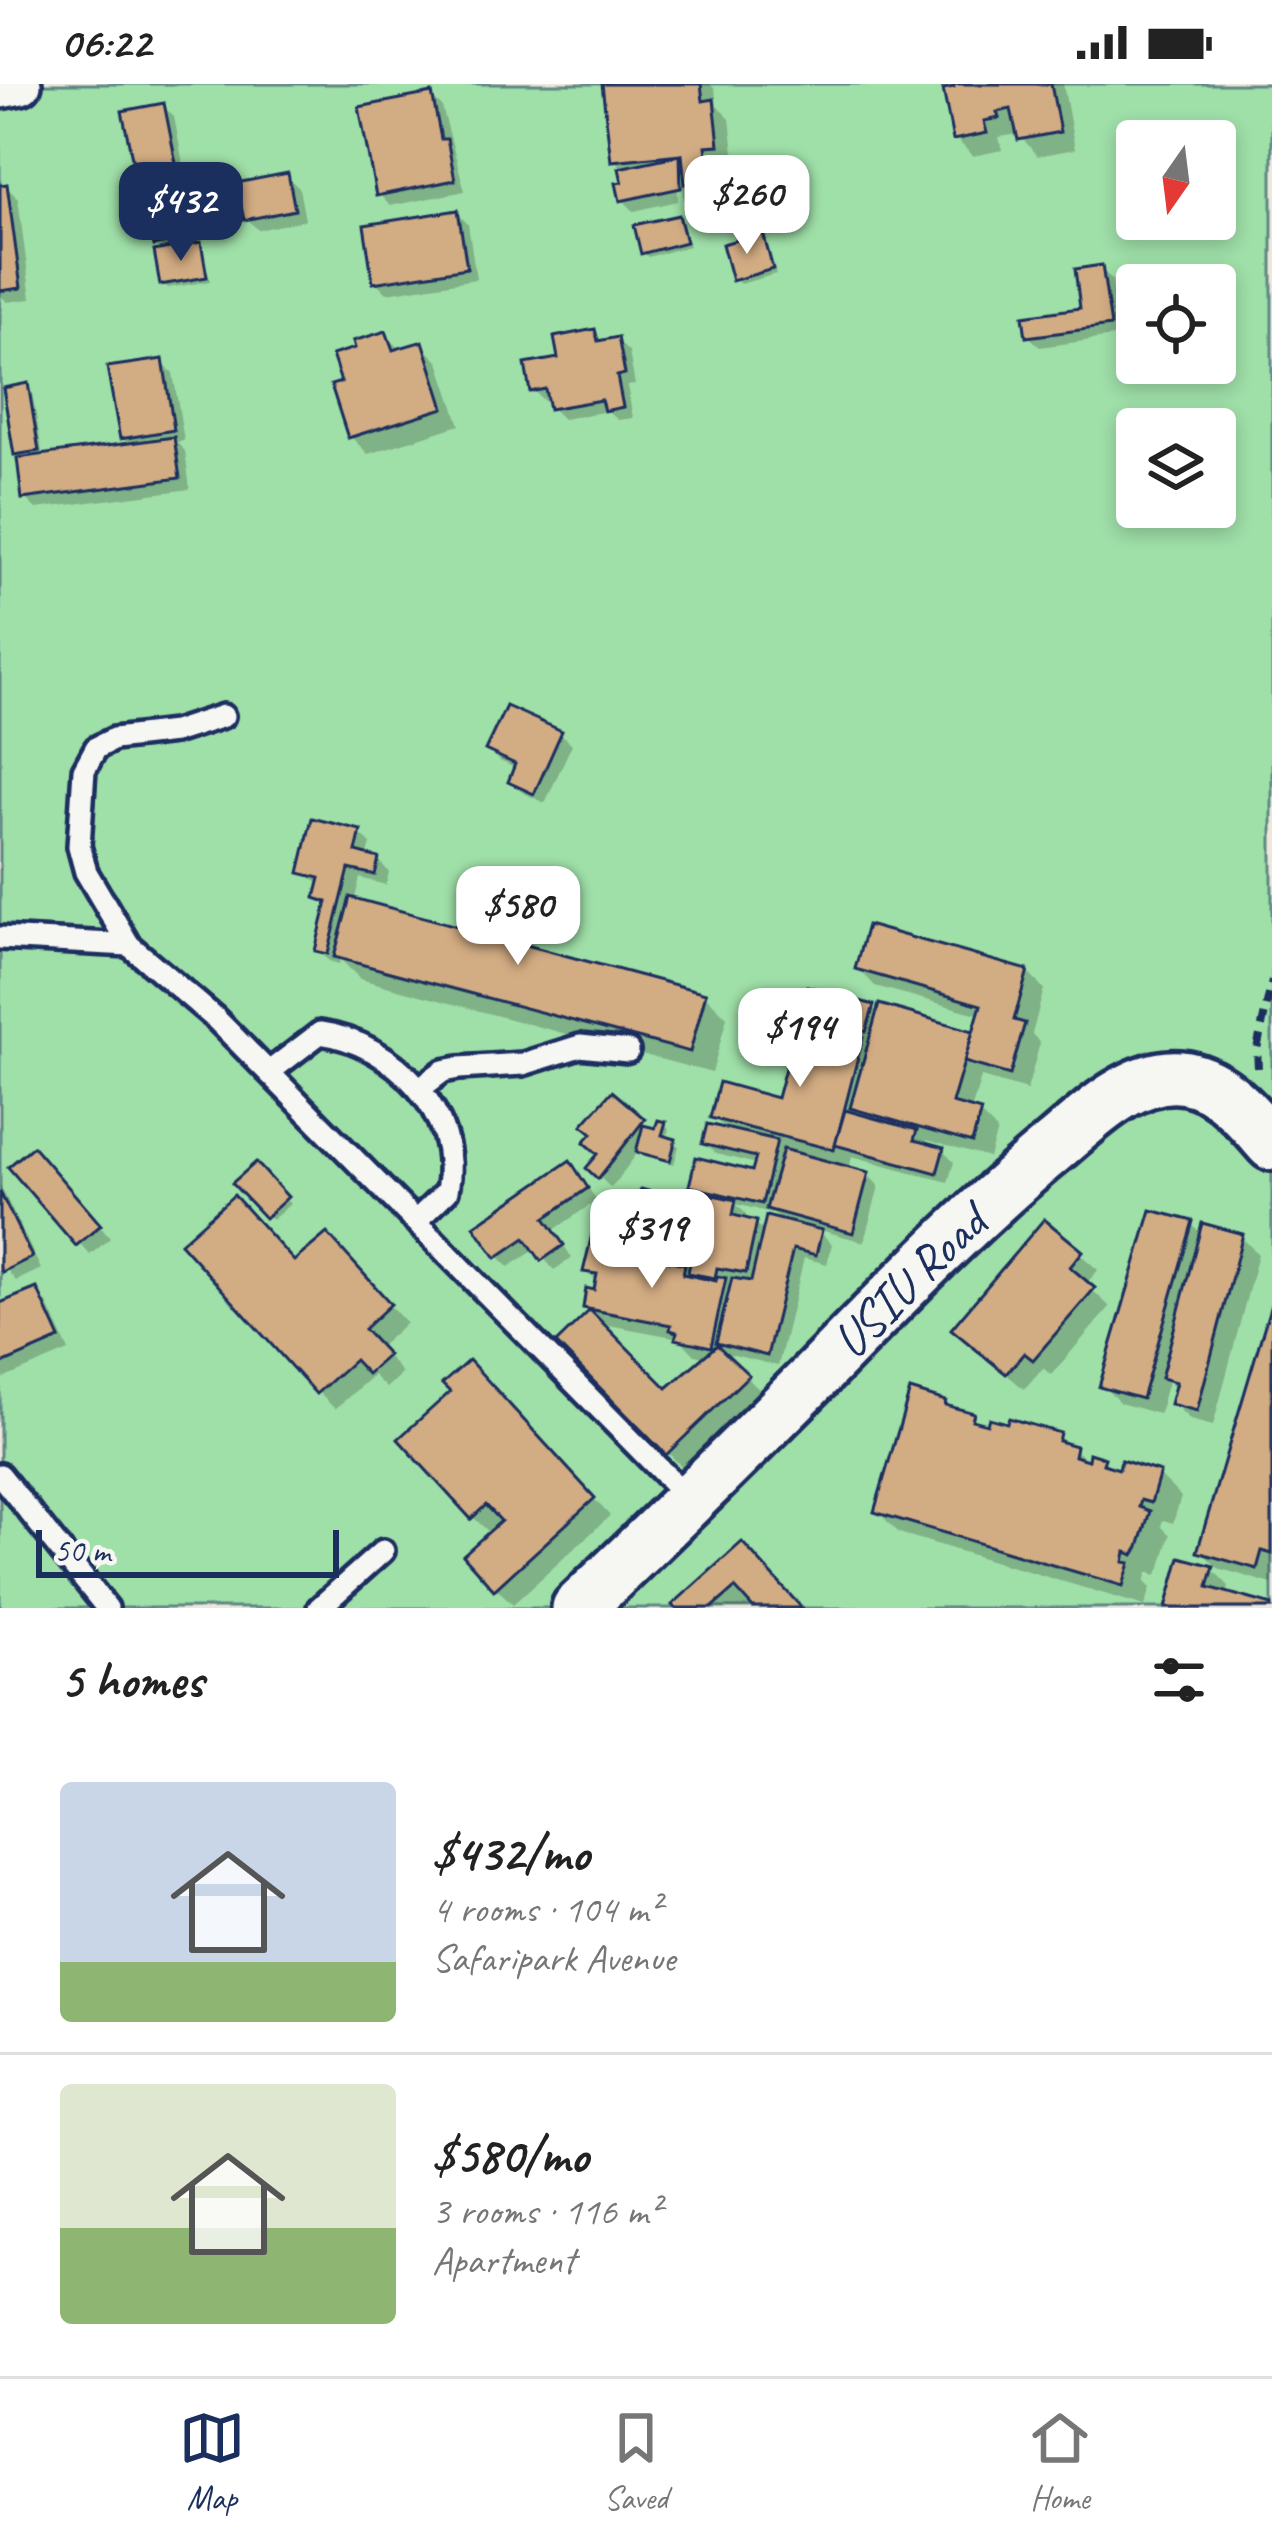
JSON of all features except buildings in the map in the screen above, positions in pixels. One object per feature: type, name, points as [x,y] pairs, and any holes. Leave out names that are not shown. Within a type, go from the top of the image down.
[{"type":"street","points":[[0,88],[21,84]]},
{"type":"street","name":"USIU Road","points":[[578,1608],[978,1213],[1093,1115],[1158,1078],[1185,1077],[1211,1084],[1268,1139]]},
{"type":"lane","points":[[224,716],[174,732],[103,743],[84,770],[80,846],[86,872],[129,945],[215,1018],[691,1500]]},
{"type":"lane","points":[[0,938],[129,945]]},
{"type":"lane","points":[[269,1072],[320,1033],[345,1036],[392,1063],[419,1089],[445,1129],[450,1175],[447,1191],[416,1221]]},
{"type":"lane","points":[[419,1089],[443,1071],[459,1067],[523,1064],[580,1046],[628,1052]]},
{"type":"lane","points":[[0,1475],[106,1608]]},
{"type":"lane","points":[[319,1608],[383,1551]]},
{"type":"path","points":[[1268,1139],[1257,1049],[1272,981]]},
{"type":"green space","points":[[0,84],[1272,84],[1272,1608],[0,1608]]}]
